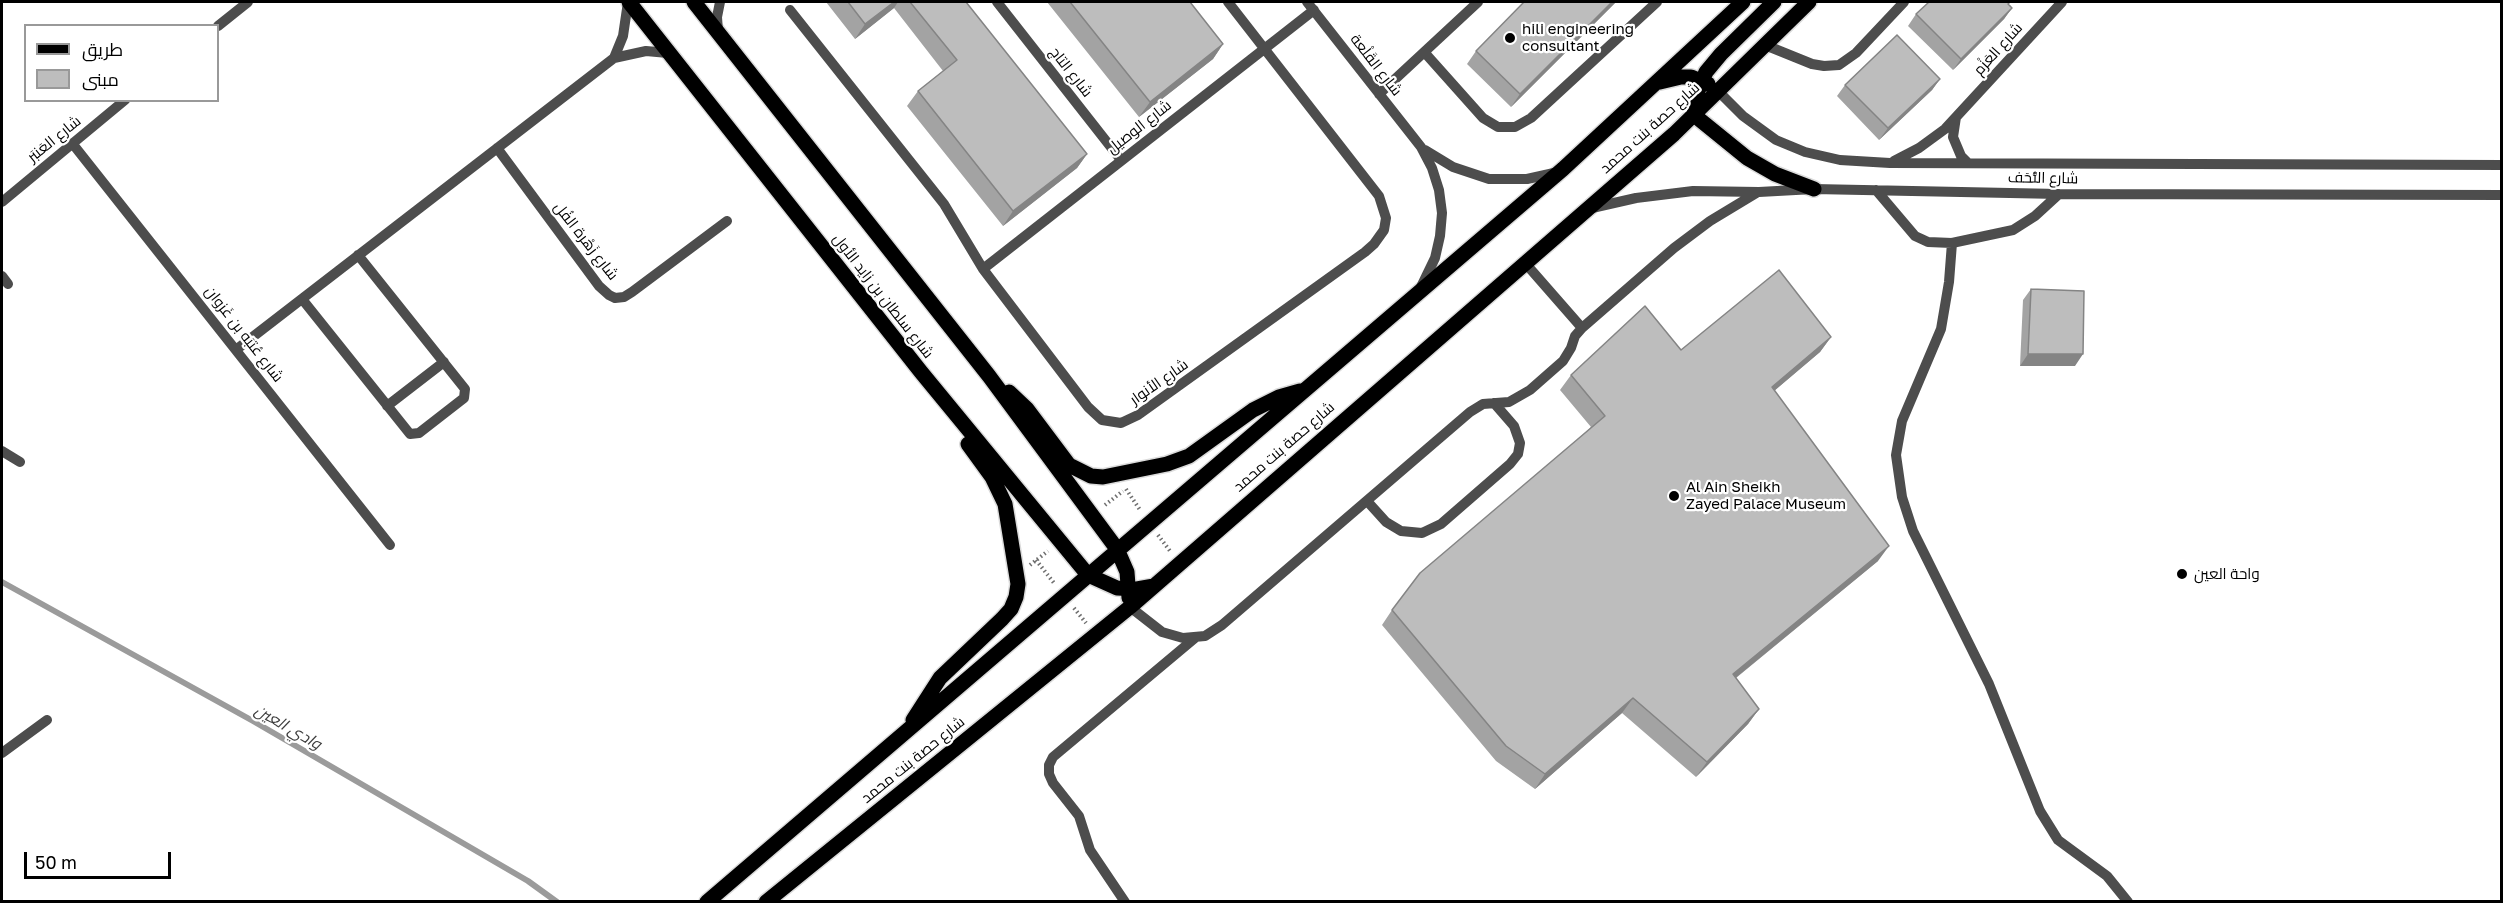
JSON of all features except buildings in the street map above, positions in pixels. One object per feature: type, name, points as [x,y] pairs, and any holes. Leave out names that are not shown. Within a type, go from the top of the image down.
[{"type":"main road","name":"شارع سلطان بن زايد الأول","points":[[628,2],[921,372],[1088,575],[1107,585],[1128,589],[1154,586]]},
{"type":"main road","points":[[694,2],[988,376],[1117,549],[1125,564],[1130,607]]},
{"type":"main road","name":"شارع حصة بنت محمد","points":[[707,902],[1117,549],[1563,170],[1743,2]]},
{"type":"main road","points":[[1774,2],[1720,54],[1702,80],[1697,93],[1694,115],[1747,158],[1775,174],[1814,189]]},
{"type":"main road","name":"شارع حصة بنت محمد","points":[[766,902],[1130,607],[1526,264],[1694,115],[1809,2]]},
{"type":"main road","points":[[1659,82],[1681,77],[1702,80],[1718,91]]},
{"type":"main road","points":[[908,729],[940,678],[1011,609],[1018,584],[1008,519],[999,490],[992,477],[936,402],[921,372]]},
{"type":"main road","points":[[988,376],[1027,409],[1070,465],[1091,476],[1103,477],[1167,464],[1189,456],[1253,410],[1306,389]]},
{"type":"street","points":[[219,25],[249,2]]},
{"type":"street","points":[[614,58],[625,30],[628,2]]},
{"type":"street","points":[[718,32],[717,17],[720,2]]},
{"type":"street","name":"شارع التاج","points":[[997,2],[1121,160]]},
{"type":"street","name":"شارع الأنوار","points":[[790,10],[944,204],[983,269],[1094,414],[1102,420],[1121,423],[1138,416],[1365,252],[1384,230],[1386,218],[1379,196],[1228,2]]},
{"type":"street","points":[[1379,94],[1478,2]]},
{"type":"street","points":[[1425,53],[1483,118],[1498,127],[1515,127],[1531,118],[1657,2]]},
{"type":"street","points":[[1765,45],[1812,64],[1839,65],[1856,53],[1904,2]]},
{"type":"street","name":"شارع العَزْم","points":[[1890,163],[1932,139],[1956,117],[2062,2]]},
{"type":"street","name":"شارع الوصيل","points":[[983,269],[1264,50],[1311,6]]},
{"type":"street","name":"شارع القَلْعة","points":[[1311,6],[1422,147],[1432,168],[1439,190],[1441,224],[1435,258],[1426,280],[1413,299]]},
{"type":"street","points":[[237,349],[614,58],[646,51],[668,53]]},
{"type":"street","name":"شارع التُّحَف","points":[[1718,91],[1743,116],[1776,140],[1805,152],[1840,160],[1890,163],[2502,165]]},
{"type":"street","name":"شارع العَنبَر","points":[[2,202],[123,102]]},
{"type":"street","points":[[1956,117],[1953,137],[1961,156],[1968,163]]},
{"type":"street","name":"شارع عُتبَه بن غَزوان","points":[[72,143],[390,545]]},
{"type":"street","name":"شارع القَلْعة","points":[[1422,147],[1453,167],[1489,178],[1527,179],[1563,170]]},
{"type":"street","name":"شارع زَهْرة الفُل","points":[[497,148],[599,286],[615,298],[624,297],[633,292],[727,221]]},
{"type":"street","name":"شارع التُّحَف","points":[[1586,209],[1670,193],[1814,189],[2059,194],[2502,195]]},
{"type":"street","points":[[1876,190],[1914,236],[1928,242],[1952,243],[2013,230],[2035,216],[2059,194]]},
{"type":"street","points":[[1130,607],[1162,633],[1183,638],[1205,636],[1222,625],[1470,412],[1483,404],[1509,402],[1530,390],[1563,361],[1575,336],[1582,328],[1674,248],[1710,221],[1759,192]]},
{"type":"street","points":[[1952,243],[1949,282],[1941,329],[1902,421],[1896,455],[1902,497],[1913,531],[1989,684],[2040,811],[2058,840],[2107,876],[2128,902]]},
{"type":"street","points":[[302,299],[408,432],[413,435],[419,433],[464,398],[465,389],[358,255]]},
{"type":"street","points":[[1526,264],[1582,328]]},
{"type":"street","points":[[387,406],[444,362]]},
{"type":"street","points":[[1367,501],[1386,522],[1401,531],[1422,534],[1441,524],[1510,464],[1518,454],[1520,443],[1514,426],[1494,403]]},
{"type":"street","points":[[2,451],[20,462]]},
{"type":"street","points":[[1125,902],[1090,850],[1079,816],[1053,783],[1048,774],[1049,765],[1053,757],[1196,637]]},
{"type":"street","points":[[2,753],[47,720]]},
{"type":"waterway","name":"وادي العين","points":[[2,582],[253,721],[528,881],[557,902]]},
{"type":"place","name":"hili engineering consultant","points":[[1510,38]]},
{"type":"place","name":"Al Ain Sheikh Zayed Palace Museum","points":[[1674,496]]},
{"type":"place","name":"واحة العين","points":[[2182,574]]}]
